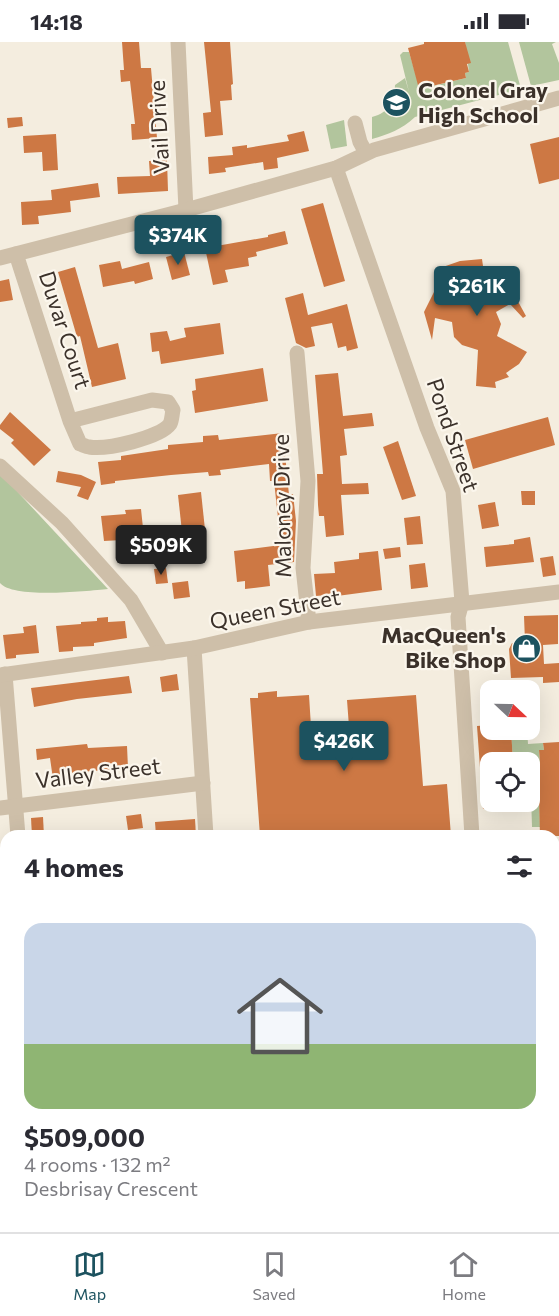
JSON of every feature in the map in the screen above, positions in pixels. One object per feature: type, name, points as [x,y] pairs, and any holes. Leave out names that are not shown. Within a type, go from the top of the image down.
[{"type":"street","name":"Vail Drive","points":[[178,42],[186,210]]},
{"type":"street","points":[[0,258],[336,168],[366,153],[559,98]]},
{"type":"street","points":[[355,123],[360,142],[366,153]]},
{"type":"street","name":"Pond Street","points":[[336,168],[427,428],[453,491],[462,602],[458,617],[472,830]]},
{"type":"street","name":"Duvar Court","points":[[16,254],[70,421],[80,444],[89,447],[116,446],[162,431],[170,423],[173,410],[168,402],[152,400],[70,421]]},
{"type":"street","name":"Maloney Drive","points":[[297,353],[308,481],[303,568],[309,622]]},
{"type":"street","points":[[0,465],[62,523],[131,600],[162,653]]},
{"type":"street","name":"Queen Street","points":[[3,675],[194,648],[309,622],[559,592]]},
{"type":"street","points":[[194,648],[206,830]]},
{"type":"street","points":[[3,675],[18,830]]},
{"type":"street","name":"Valley Street","points":[[0,808],[203,783]]},
{"type":"green space","points":[[465,42],[508,42],[521,89],[415,117],[395,131],[372,139],[372,117],[390,106],[395,85],[405,78],[409,92],[400,55],[403,52],[409,52],[420,89],[466,78],[465,73],[469,72]]},
{"type":"green space","points":[[519,42],[556,42],[552,44],[559,63],[559,80],[531,86]]},
{"type":"green space","points":[[344,120],[347,146],[331,149],[326,125]]},
{"type":"green space","points":[[0,473],[108,589],[34,592],[19,591],[0,583]]},
{"type":"green space","points":[[512,740],[528,740],[528,744],[543,743],[544,750],[539,750],[539,752],[512,752]]},
{"type":"green space","points":[[532,812],[540,812],[540,827],[532,827]]},
{"type":"building","points":[[122,42],[139,42],[141,68],[151,68],[157,138],[132,140],[131,124],[135,124],[130,81],[121,82],[120,70],[124,70]]},
{"type":"building","points":[[204,42],[230,42],[233,84],[231,85],[232,100],[220,101],[223,135],[205,137],[203,113],[211,112]]},
{"type":"building","points":[[424,42],[465,42],[471,63],[467,64],[469,72],[465,73],[466,78],[419,89],[408,48],[424,44]]},
{"type":"building","points":[[22,117],[23,126],[8,128],[7,118]]},
{"type":"building","points":[[304,131],[309,151],[277,158],[278,168],[264,170],[263,162],[225,168],[226,172],[209,174],[208,157],[233,155],[232,147],[247,145],[247,148],[289,141],[287,135]]},
{"type":"building","points":[[56,134],[58,170],[43,171],[42,152],[24,153],[23,136]]},
{"type":"building","points":[[559,137],[559,179],[539,184],[530,144]]},
{"type":"building","points":[[167,160],[168,191],[118,194],[117,177],[150,176],[149,161]]},
{"type":"building","points":[[98,183],[100,197],[70,201],[71,212],[38,216],[39,224],[22,225],[21,202],[52,200],[51,190]]},
{"type":"building","points":[[323,203],[345,281],[324,287],[301,209]]},
{"type":"building","points":[[285,231],[288,244],[256,252],[257,256],[248,258],[249,266],[225,270],[228,282],[213,285],[205,248],[268,237],[268,235]]},
{"type":"building","points":[[184,252],[190,275],[172,280],[166,257]]},
{"type":"building","points":[[482,259],[484,273],[496,274],[510,287],[526,316],[523,318],[510,304],[496,312],[501,324],[497,336],[527,352],[519,364],[506,373],[509,377],[495,382],[496,388],[476,386],[478,350],[462,345],[454,337],[452,322],[435,318],[432,340],[424,312],[434,292],[447,282],[440,268],[460,261]]},
{"type":"building","points":[[120,261],[122,269],[149,262],[153,279],[135,284],[134,281],[103,287],[99,265]]},
{"type":"building","points":[[75,267],[98,348],[118,343],[126,379],[92,387],[80,336],[77,337],[58,272]]},
{"type":"building","points":[[9,279],[13,300],[0,302],[0,281]]},
{"type":"building","points":[[303,293],[308,315],[347,304],[358,348],[347,351],[346,346],[338,348],[332,323],[311,327],[315,346],[306,348],[296,343],[285,298]]},
{"type":"building","points":[[220,323],[224,354],[161,364],[159,351],[152,352],[150,333],[167,331],[170,341],[186,337],[184,328]]},
{"type":"building","points":[[263,368],[268,401],[195,413],[192,391],[196,390],[195,379]]},
{"type":"building","points":[[338,373],[343,416],[372,413],[374,426],[344,429],[347,455],[340,456],[342,484],[368,483],[369,494],[341,495],[344,535],[326,537],[324,516],[319,516],[318,505],[317,474],[323,474],[315,375]]},
{"type":"building","points":[[10,412],[51,450],[34,466],[11,443],[14,440],[0,429],[0,425]]},
{"type":"building","points":[[548,417],[555,445],[473,469],[465,440]]},
{"type":"building","points":[[283,433],[289,495],[293,494],[296,521],[294,562],[268,565],[270,586],[245,589],[245,581],[237,582],[234,551],[281,545],[274,481],[270,481],[269,464],[220,470],[221,475],[209,476],[208,472],[171,475],[115,481],[115,483],[101,485],[98,462],[121,460],[121,456],[168,449],[168,445],[203,442],[203,436],[218,435],[219,440]]},
{"type":"building","points":[[398,441],[416,496],[402,500],[383,447]]},
{"type":"building","points":[[58,471],[81,475],[96,482],[88,500],[77,496],[81,487],[56,482]]},
{"type":"building","points":[[521,491],[535,491],[535,505],[522,505]]},
{"type":"building","points":[[201,492],[206,539],[183,541],[178,495]]},
{"type":"building","points":[[495,502],[499,526],[482,529],[478,505]]},
{"type":"building","points":[[141,509],[143,528],[121,531],[122,540],[104,541],[101,516],[126,514],[125,510]]},
{"type":"building","points":[[420,516],[423,544],[407,545],[404,518]]},
{"type":"building","points":[[530,537],[534,562],[486,567],[484,547],[514,544],[514,540]]},
{"type":"building","points":[[400,547],[401,557],[385,559],[383,549]]},
{"type":"building","points":[[378,551],[382,590],[337,596],[337,594],[316,596],[314,574],[335,573],[334,562],[359,559],[359,553]]},
{"type":"building","points":[[553,556],[556,575],[543,577],[540,558]]},
{"type":"building","points":[[425,563],[428,587],[411,589],[409,565]]},
{"type":"building","points":[[166,568],[168,583],[156,584],[154,569]]},
{"type":"building","points":[[188,581],[190,597],[174,599],[172,583]]},
{"type":"building","name":"MacQueen's Bike Shop","points":[[558,615],[558,644],[543,645],[544,664],[559,663],[559,682],[543,683],[543,677],[511,678],[509,649],[512,643],[525,642],[524,616]]},
{"type":"building","points":[[108,617],[108,622],[125,621],[127,638],[94,643],[94,646],[73,647],[73,651],[59,652],[56,626],[81,624],[81,622],[97,621],[97,618]]},
{"type":"building","points":[[36,625],[39,653],[16,655],[16,658],[6,659],[3,635],[24,633],[23,627]]},
{"type":"building","points":[[177,674],[179,690],[162,692],[160,677]]},
{"type":"building","points":[[129,676],[132,693],[77,699],[34,707],[31,688]]},
{"type":"building","points":[[277,691],[277,697],[309,695],[312,743],[350,740],[347,700],[416,695],[423,786],[447,784],[451,830],[260,830],[250,698],[258,698],[258,693]]},
{"type":"building","points":[[477,726],[480,726],[480,740],[512,740],[512,752],[480,752],[480,768]]},
{"type":"building","points":[[559,742],[559,830],[540,830],[539,750],[544,750],[543,743]]},
{"type":"building","points":[[87,744],[88,748],[127,746],[128,768],[69,773],[71,784],[54,786],[50,758],[37,760],[36,749]]},
{"type":"building","points":[[141,814],[143,828],[128,830],[126,816]]},
{"type":"building","points":[[43,817],[44,830],[32,830],[31,818]]},
{"type":"building","points":[[195,819],[196,830],[156,830],[155,822]]},
{"type":"place","name":"Colonel Gray High School","points":[[397,103]]},
{"type":"place","name":"MacQueen's Bike Shop","points":[[527,648]]}]
